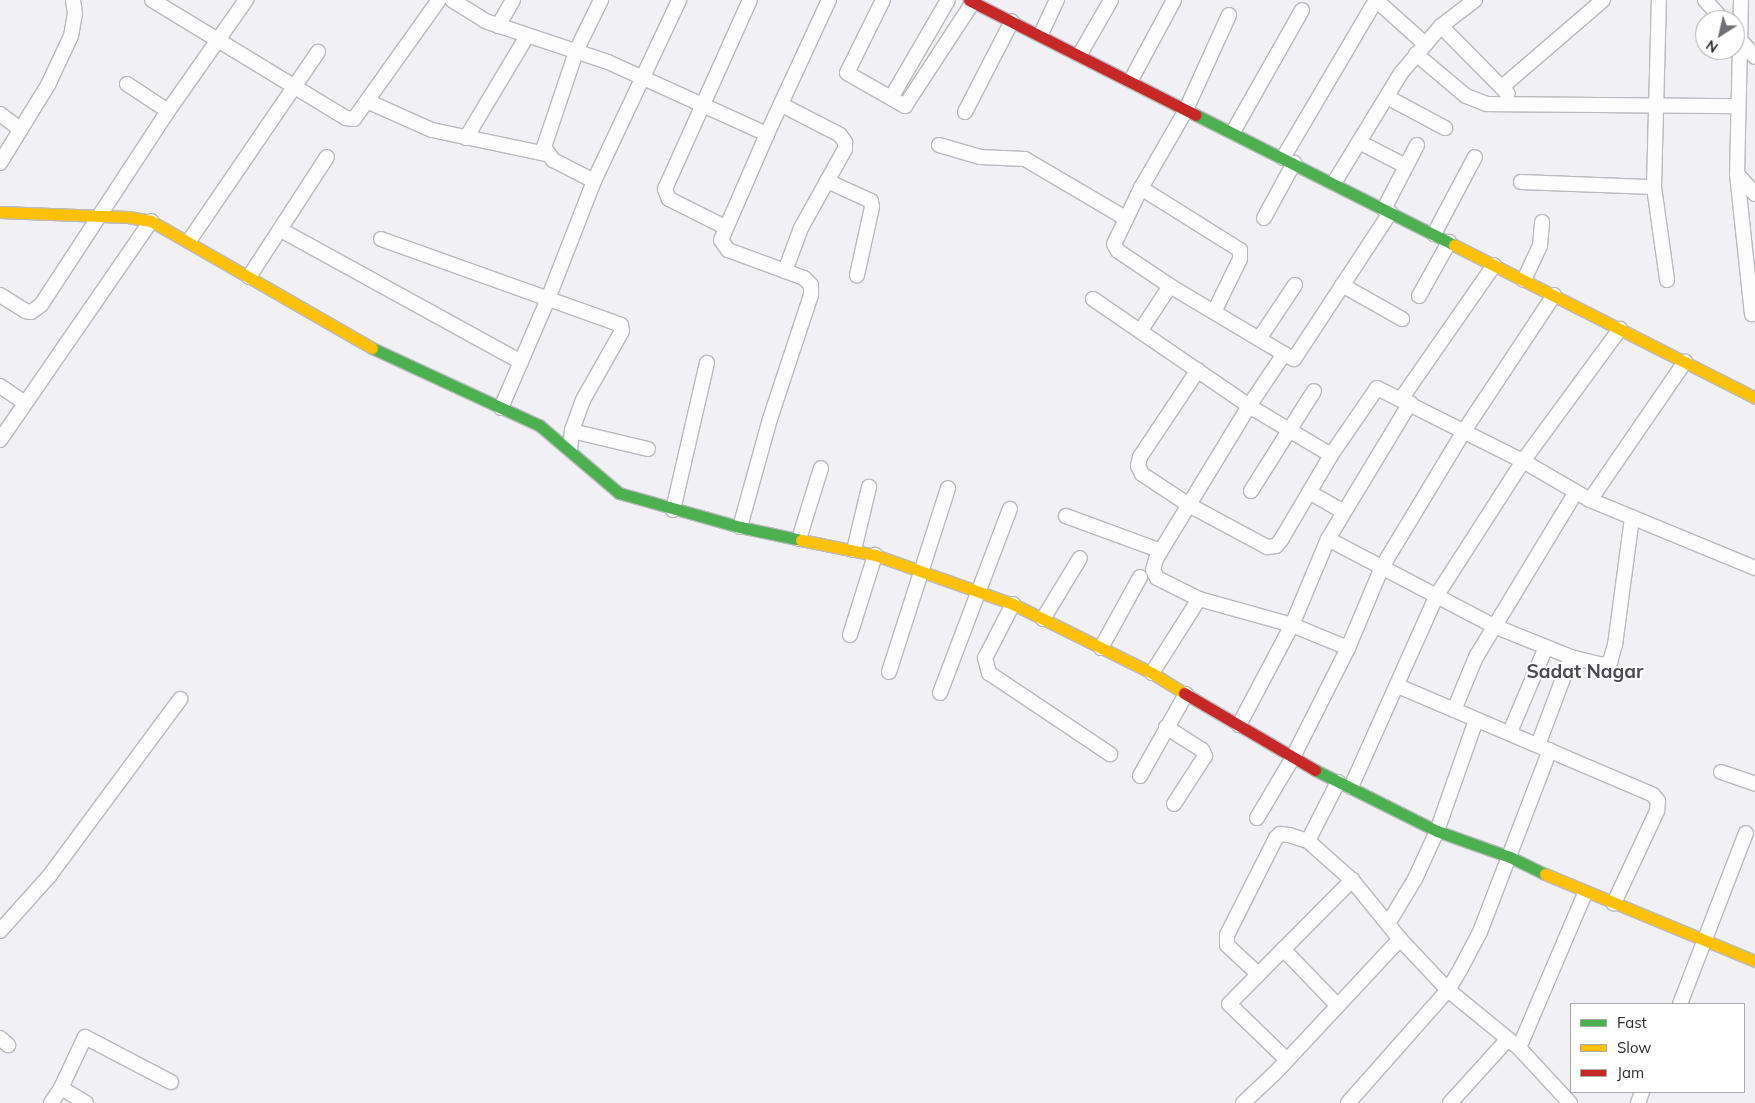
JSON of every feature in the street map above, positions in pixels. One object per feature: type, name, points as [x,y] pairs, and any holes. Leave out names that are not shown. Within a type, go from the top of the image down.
[{"type":"street","points":[[0,163],[48,86],[71,36],[75,13],[73,0]]},
{"type":"street","points":[[152,0],[218,42],[346,118],[354,119],[369,102],[439,0]]},
{"type":"street","points":[[0,295],[26,311],[36,309],[102,216],[168,111],[246,0]]},
{"type":"street","points":[[452,0],[498,26],[577,49],[702,102],[768,134]]},
{"type":"street","points":[[498,26],[513,0]]},
{"type":"street","points":[[546,154],[546,138],[574,67],[577,49],[601,0]]},
{"type":"street","points":[[500,408],[522,362],[594,181],[641,77],[679,0]]},
{"type":"street","points":[[725,227],[665,195],[702,102],[750,0]]},
{"type":"street","points":[[740,527],[770,419],[811,294],[811,285],[804,278],[728,250],[721,240],[725,227],[829,0]]},
{"type":"street","points":[[883,0],[847,73],[905,106],[972,1],[1041,34],[1186,110],[1289,160],[1755,398]]},
{"type":"street","points":[[891,98],[948,0]]},
{"type":"street","points":[[1041,34],[1057,0]]},
{"type":"street","points":[[1080,54],[1111,0]]},
{"type":"street","points":[[1131,80],[1174,0]]},
{"type":"street","points":[[1264,218],[1289,160],[1376,0],[1466,96],[1488,104],[1737,106]]},
{"type":"street","points":[[1334,184],[1387,97],[1420,49],[1441,26],[1475,0]]},
{"type":"street","points":[[1502,87],[1603,0]]},
{"type":"street","points":[[1659,0],[1654,187],[1667,280]]},
{"type":"street","points":[[1705,0],[1714,10]]},
{"type":"street","points":[[1233,132],[1302,10]]},
{"type":"street","points":[[1229,15],[1186,110],[1115,237],[1118,251],[1170,286],[1294,359],[1342,286],[1387,211],[1417,145]]},
{"type":"street","points":[[965,112],[1012,21]]},
{"type":"street","points":[[1441,26],[1517,104]]},
{"type":"street","points":[[466,138],[527,36]]},
{"type":"street","points":[[1745,46],[1755,58]]},
{"type":"street","points":[[189,241],[318,52]]},
{"type":"street","points":[[1737,60],[1737,174],[1752,314]]},
{"type":"street","points":[[126,84],[168,111]]},
{"type":"street","points":[[1387,97],[1445,128]]},
{"type":"street","points":[[369,102],[402,119],[466,138],[546,154],[594,181]]},
{"type":"street","points":[[782,106],[840,135],[845,142],[845,149],[801,228],[785,271]]},
{"type":"street","points":[[0,114],[21,130]]},
{"type":"street","points":[[1360,142],[1406,166]]},
{"type":"street","points":[[939,146],[980,157],[1025,159],[1125,218]]},
{"type":"street","points":[[1434,234],[1475,157]]},
{"type":"street","points":[[249,277],[327,158]]},
{"type":"street","points":[[1737,174],[1755,194]]},
{"type":"street","points":[[827,181],[871,201],[872,207],[857,275]]},
{"type":"street","points":[[1521,182],[1654,187]]},
{"type":"street","points":[[1141,188],[1240,250],[1240,259],[1214,312]]},
{"type":"street","points":[[0,212],[102,216],[151,222],[189,241],[384,356],[539,425],[570,448],[603,482],[619,493],[673,510],[740,527],[875,554],[1013,604],[1152,673],[1292,759],[1437,831],[1510,857],[1585,893],[1707,939],[1755,961]]},
{"type":"street","points":[[0,440],[24,402],[151,222]]},
{"type":"street","points":[[1524,280],[1540,246],[1542,222]]},
{"type":"street","points":[[281,230],[522,362]]},
{"type":"street","points":[[381,239],[621,325],[622,331],[596,374],[572,430],[570,448]]},
{"type":"street","points":[[1419,296],[1448,242]]},
{"type":"street","points":[[1239,726],[1292,624],[1328,540],[1406,401],[1494,265]]},
{"type":"street","points":[[1140,330],[1170,286]]},
{"type":"street","points":[[1259,339],[1295,286]]},
{"type":"street","points":[[1342,286],[1402,319]]},
{"type":"street","points":[[1257,818],[1292,759],[1348,648],[1382,567],[1464,431],[1554,295]]},
{"type":"street","points":[[1093,299],[1249,406],[1331,455]]},
{"type":"street","points":[[1308,841],[1344,784],[1398,686],[1437,595],[1523,461],[1620,329]]},
{"type":"street","points":[[1284,354],[1249,406],[1161,552],[1153,570],[1157,578],[1199,599],[1292,624],[1348,648]]},
{"type":"street","points":[[1590,500],[1684,362]]},
{"type":"street","points":[[673,510],[708,363]]},
{"type":"street","points":[[1198,370],[1140,457],[1138,466],[1142,474],[1189,505],[1267,547],[1276,546],[1372,392],[1382,390],[1523,461],[1590,500],[1755,568]]},
{"type":"street","points":[[0,386],[24,402]]},
{"type":"street","points":[[1251,491],[1288,429],[1314,391]]},
{"type":"street","points":[[572,430],[648,449]]},
{"type":"street","points":[[799,539],[821,468]]},
{"type":"street","points":[[854,550],[869,487]]},
{"type":"street","points":[[889,672],[920,569],[948,488]]},
{"type":"street","points":[[1309,492],[1344,512]]},
{"type":"street","points":[[1454,710],[1468,672],[1576,492]]},
{"type":"street","points":[[940,694],[1010,509]]},
{"type":"street","points":[[1066,516],[1161,552]]},
{"type":"street","points":[[1328,540],[1494,626],[1571,657],[1602,665],[1610,662],[1613,654],[1632,517]]},
{"type":"street","points":[[850,635],[875,554]]},
{"type":"street","points":[[1043,619],[1080,558]]},
{"type":"street","points":[[1100,648],[1140,577]]},
{"type":"street","points":[[1152,673],[1199,599]]},
{"type":"street","points":[[1013,604],[985,658],[989,673],[1110,754]]},
{"type":"street","points":[[1510,732],[1546,647]]},
{"type":"street","points":[[1348,1103],[1448,990],[1480,932],[1510,857],[1571,657]]},
{"type":"street","points":[[1398,686],[1476,720],[1510,732],[1645,792],[1658,801],[1658,811],[1614,903]]},
{"type":"street","points":[[1140,776],[1186,694]]},
{"type":"street","points":[[0,930],[50,875],[180,699]]},
{"type":"street","points":[[1389,922],[1415,879],[1437,831],[1476,720]]},
{"type":"street","points":[[1166,727],[1202,750],[1205,756],[1174,804]]},
{"type":"street","points":[[1721,772],[1755,784]]},
{"type":"street","points":[[1680,1003],[1707,939],[1746,833]]},
{"type":"street","points":[[1258,974],[1227,945],[1227,935],[1276,838],[1280,834],[1288,835],[1308,841],[1352,880],[1389,922],[1400,939],[1448,990],[1513,1043],[1562,1100]]},
{"type":"street","points":[[1286,1059],[1230,1008],[1230,1000],[1352,880]]},
{"type":"street","points":[[1450,1103],[1513,1043],[1585,893]]},
{"type":"street","points":[[1243,1103],[1400,939]]},
{"type":"street","points":[[1283,949],[1337,1006]]},
{"type":"street","points":[[52,1103],[86,1036],[171,1082]]},
{"type":"street","points":[[61,1088],[86,1103]]},
{"type":"traffic: fast","points":[[1196,115],[1454,245]]},
{"type":"traffic: fast","points":[[372,348],[539,425],[619,493],[740,527],[801,540]]},
{"type":"traffic: fast","points":[[1315,770],[1437,831],[1510,857],[1545,874]]},
{"type":"traffic: slow","points":[[0,212],[128,217],[151,221],[372,348]]},
{"type":"traffic: slow","points":[[1454,245],[1755,398]]},
{"type":"traffic: slow","points":[[801,540],[875,555],[1013,604],[1152,673],[1184,693]]},
{"type":"traffic: slow","points":[[1545,874],[1755,961]]},
{"type":"traffic: jam","points":[[969,0],[1196,115]]},
{"type":"traffic: jam","points":[[1184,693],[1315,770]]},
{"type":"district","name":"Sadat Nagar","points":[[1585,672]]}]
